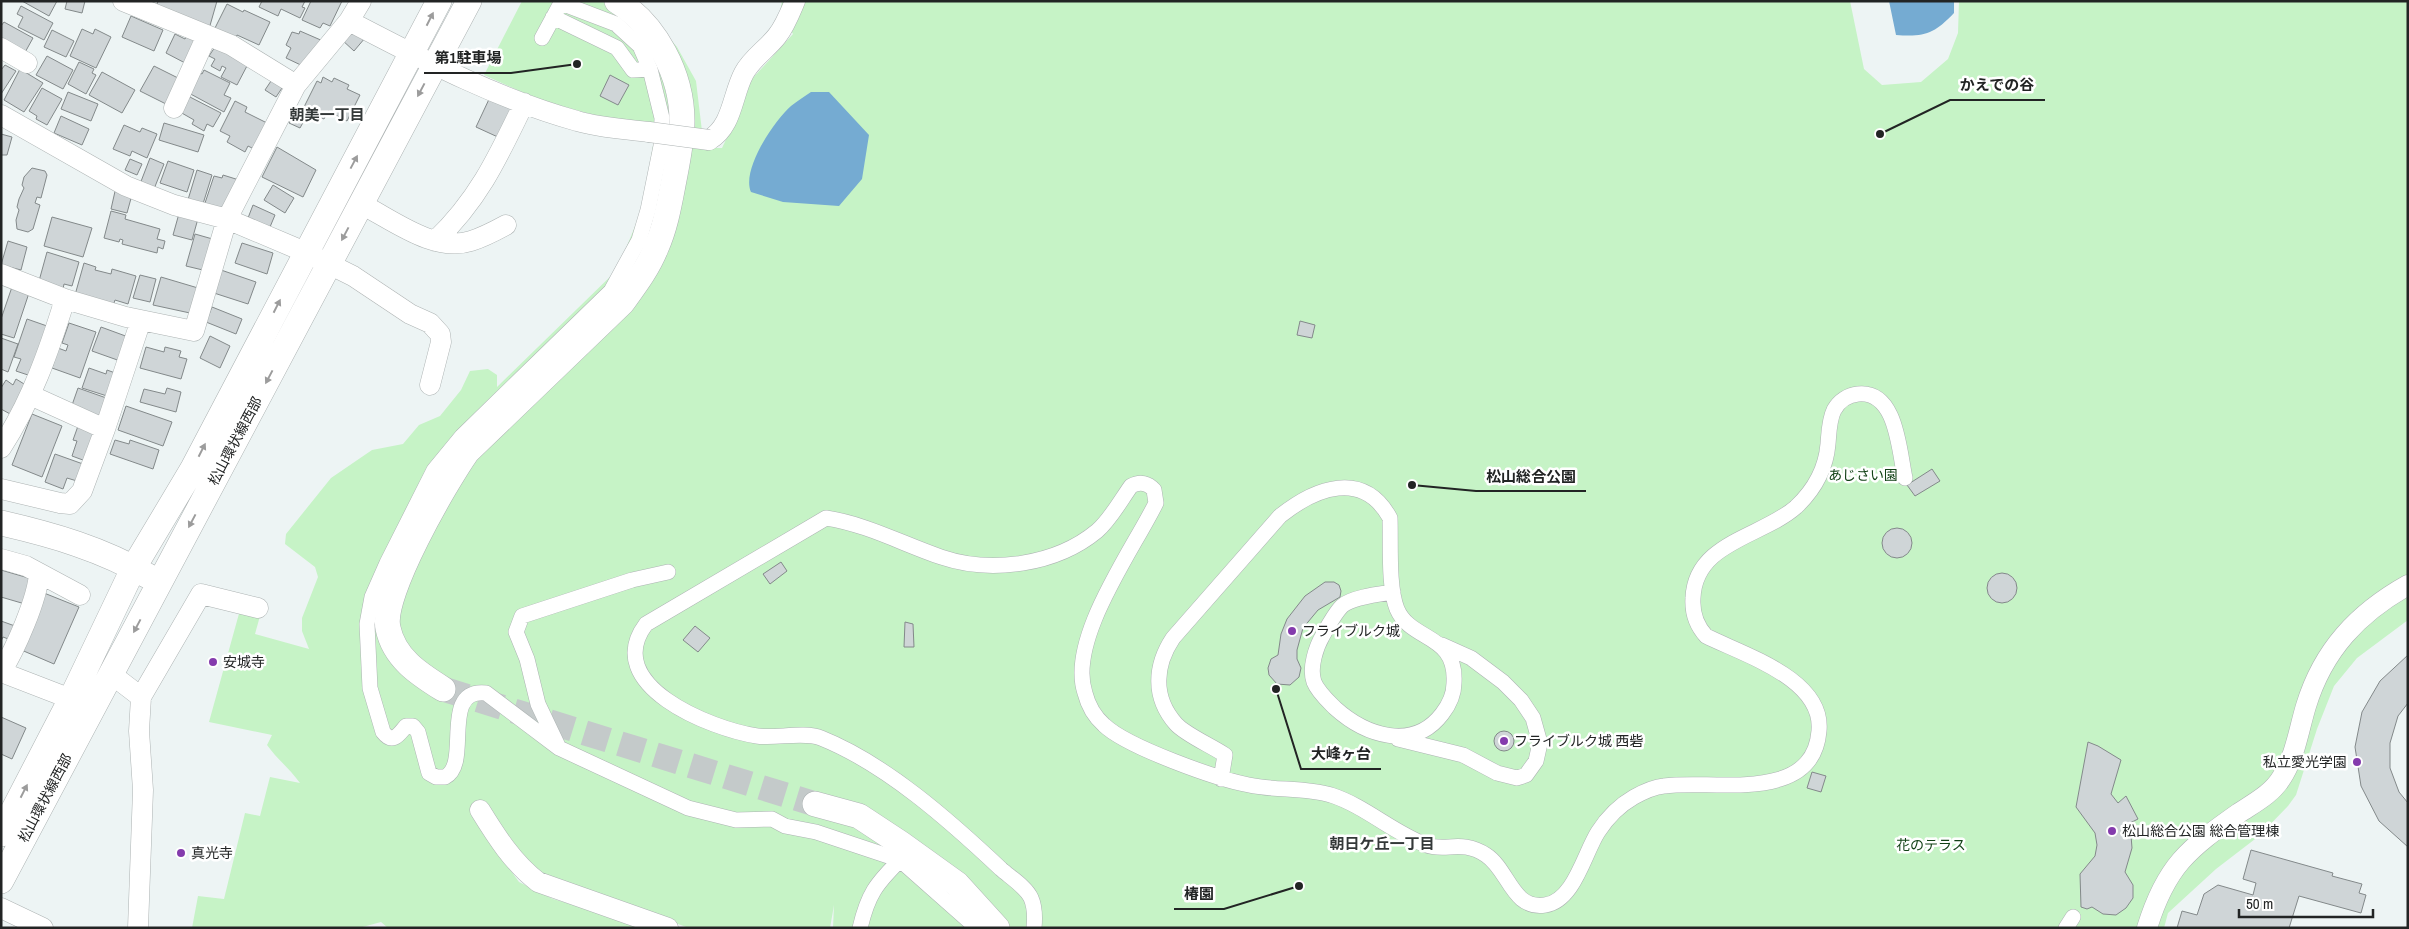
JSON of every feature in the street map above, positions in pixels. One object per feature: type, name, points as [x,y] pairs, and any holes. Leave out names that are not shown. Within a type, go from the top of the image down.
[{"type":"street","points":[[123,1],[231,45],[296,85]]},
{"type":"street","points":[[1,274],[65,299],[141,320],[194,331],[227,219],[296,85],[349,21],[361,1]]},
{"type":"street","name":"松山環状線西部","points":[[1,834],[71,699],[134,568],[192,470],[305,252],[439,1]]},
{"type":"street","name":"松山環状線西部","points":[[1,880],[469,1]]},
{"type":"street","points":[[443,689],[405,662],[395,644],[388,630],[386,615],[392,591],[447,480],[467,452],[622,303],[642,277],[657,247],[667,216],[680,151],[682,121],[680,100],[672,71],[659,44],[642,21],[617,1]]},
{"type":"street","points":[[349,21],[434,65],[524,103],[578,122],[709,140],[718,134],[731,112],[743,75],[750,64],[778,35],[795,1]]},
{"type":"street","points":[[542,38],[560,3],[616,24],[640,46],[650,69],[662,118],[661,146],[648,210],[639,240],[611,292],[462,436],[434,470],[372,597],[367,624],[370,688],[383,732],[388,737],[394,738],[400,735],[406,726],[411,725],[415,728],[427,769],[433,776],[441,778],[452,772],[463,703],[472,694],[486,693],[559,748],[688,808],[736,820],[772,819],[785,826],[816,832],[900,860],[977,928]]},
{"type":"street","points":[[553,17],[617,48],[633,70],[650,69]]},
{"type":"street","points":[[174,108],[207,35]]},
{"type":"street","points":[[1,48],[27,63]]},
{"type":"street","points":[[435,241],[465,210],[483,183],[524,103]]},
{"type":"street","points":[[1,115],[126,186],[174,205],[227,219],[330,264],[353,276],[410,314],[436,327],[440,334],[441,342],[430,386]]},
{"type":"street","points":[[361,204],[420,236],[435,241],[469,242],[506,225]]},
{"type":"street","points":[[1,448],[30,395],[49,353],[65,299]]},
{"type":"street","points":[[1,489],[70,504],[82,491],[105,429],[141,320]]},
{"type":"street","points":[[1034,928],[1035,917],[1030,896],[946,818],[853,752],[818,737],[759,737],[730,731],[702,721],[675,707],[644,678],[634,656],[638,633],[646,624],[726,569],[826,518],[844,521],[942,558],[996,566],[1024,563],[1050,556],[1075,545],[1098,531],[1131,486],[1138,483],[1146,484],[1154,490],[1156,503],[1110,586],[1085,648],[1082,684],[1096,716],[1114,733],[1143,748],[1222,779],[1253,786],[1305,790],[1331,795],[1356,806],[1427,846],[1459,846],[1479,851],[1496,862],[1508,878],[1511,888],[1525,902],[1540,906],[1556,902],[1568,891],[1599,830],[1620,807],[1634,798],[1663,786],[1720,785],[1780,780],[1796,772],[1809,759],[1817,744],[1819,726],[1812,700],[1793,681],[1706,636],[1698,627],[1693,609],[1696,581],[1705,564],[1719,551],[1782,518],[1806,498],[1815,484],[1827,455],[1833,413],[1847,397],[1868,394],[1886,406],[1892,416],[1905,478]]},
{"type":"street","points":[[30,395],[105,429]]},
{"type":"street","points":[[1222,779],[1225,755],[1176,724],[1163,703],[1158,686],[1158,669],[1163,652],[1173,638],[1280,516],[1297,502],[1327,489],[1352,488],[1368,494],[1381,504],[1390,518],[1393,592],[1398,610],[1408,622],[1442,645],[1471,658],[1503,682],[1521,700],[1533,718],[1540,743],[1536,761],[1526,775],[1517,778],[1497,772],[1454,752],[1384,735],[1358,726],[1326,700],[1314,681],[1314,650],[1343,606],[1371,595],[1393,592]]},
{"type":"street","points":[[1,523],[62,537],[111,556],[159,582]]},
{"type":"street","points":[[1,559],[26,566],[80,595]]},
{"type":"street","points":[[559,748],[538,704],[527,658],[516,632],[522,616],[632,580],[668,572]]},
{"type":"street","points":[[39,573],[35,595],[10,659],[1,672],[71,699]]},
{"type":"street","points":[[2147,928],[2154,902],[2178,863],[2213,830],[2263,798],[2282,779],[2310,695],[2330,654],[2352,625],[2385,598],[2408,585]]},
{"type":"street","points":[[138,928],[143,790],[139,731],[141,698],[201,594],[258,608]]},
{"type":"street","points":[[1384,735],[1404,736],[1422,731],[1438,720],[1444,712],[1452,695],[1454,676],[1450,657],[1442,645]]},
{"type":"street","points":[[111,674],[141,698]]},
{"type":"street","points":[[815,804],[859,816],[900,843],[957,884],[997,928]]},
{"type":"street","points":[[480,810],[497,837],[521,867],[538,882],[668,928]]},
{"type":"street","points":[[860,928],[866,904],[877,883],[900,860]]},
{"type":"street","points":[[1,908],[42,928]]},
{"type":"green space","points":[[522,1],[633,1],[649,14],[677,47],[696,81],[704,148],[722,148],[743,104],[751,80],[793,34],[780,12],[782,1],[1850,1],[1864,69],[1882,85],[1921,82],[1948,59],[1958,33],[1959,1],[2408,1],[2408,620],[2357,658],[2334,686],[2317,729],[2296,795],[2288,806],[2259,836],[2216,869],[2168,913],[2164,928],[833,928],[834,905],[830,928],[689,928],[543,875],[529,867],[485,804],[473,818],[519,882],[553,899],[653,928],[388,928],[381,922],[359,928],[192,928],[198,896],[224,899],[245,813],[260,816],[270,777],[300,783],[267,745],[272,735],[209,722],[240,610],[260,616],[255,634],[309,649],[302,631],[302,618],[318,577],[315,567],[285,544],[286,534],[331,478],[372,450],[403,444],[419,425],[440,416],[461,390],[470,371],[488,369],[497,375],[497,387],[617,270],[643,207],[656,127],[590,114],[537,99],[484,75]]},
{"type":"water","points":[[1889,1],[1954,1],[1954,13],[1941,26],[1928,33],[1896,35]]},
{"type":"water","points":[[811,92],[829,92],[869,135],[862,179],[839,206],[783,202],[751,192],[749,183],[751,171],[768,134],[791,106]]},
{"type":"building","points":[[22,1],[57,1],[49,16]]},
{"type":"building","points":[[67,1],[85,1],[82,13],[65,9]]},
{"type":"building","points":[[158,1],[217,1],[209,29],[155,11]]},
{"type":"building","points":[[262,1],[305,1],[302,7],[305,8],[300,18],[281,9],[278,16],[259,7]]},
{"type":"building","points":[[311,1],[342,1],[330,26],[323,23],[320,28],[302,20]]},
{"type":"building","points":[[227,4],[270,22],[259,45],[237,35],[235,40],[214,30]]},
{"type":"building","points":[[21,6],[53,23],[44,40],[18,27],[23,17],[17,14]]},
{"type":"building","points":[[131,16],[163,30],[154,51],[122,37]]},
{"type":"building","points":[[4,22],[33,38],[23,56],[1,44],[1,26]]},
{"type":"building","points":[[353,27],[365,38],[354,51],[341,39]]},
{"type":"building","points":[[82,29],[93,34],[95,29],[111,37],[96,68],[70,56]]},
{"type":"building","points":[[52,30],[74,41],[66,57],[44,47]]},
{"type":"building","points":[[300,31],[323,41],[305,67],[286,58],[291,48],[286,45],[292,32],[299,34]]},
{"type":"building","points":[[175,34],[185,39],[187,35],[199,41],[187,64],[166,53]]},
{"type":"building","points":[[215,47],[248,64],[237,85],[221,77],[226,68],[222,66],[220,71],[211,66],[215,59],[209,56]]},
{"type":"building","points":[[47,56],[73,70],[63,89],[36,75]]},
{"type":"building","points":[[79,62],[94,69],[92,73],[96,75],[86,94],[68,84]]},
{"type":"building","points":[[5,65],[16,71],[1,94],[1,70]]},
{"type":"building","points":[[154,66],[182,80],[168,105],[140,91]]},
{"type":"building","points":[[20,69],[43,83],[24,112],[4,100]]},
{"type":"building","points":[[195,70],[202,74],[204,70],[230,83],[224,95],[231,98],[224,112],[185,91]]},
{"type":"building","points":[[102,72],[135,90],[122,113],[89,95]]},
{"type":"building","points":[[610,75],[629,85],[618,105],[600,96]]},
{"type":"building","points":[[323,77],[332,82],[334,78],[349,85],[347,89],[360,95],[347,121],[328,111],[324,119],[303,109],[317,81],[321,83]]},
{"type":"building","points":[[273,78],[284,85],[276,97],[265,90]]},
{"type":"building","points":[[42,88],[62,99],[47,125],[36,119],[37,116],[29,111]]},
{"type":"building","points":[[68,92],[98,104],[91,121],[61,109]]},
{"type":"building","points":[[491,95],[515,106],[500,138],[476,127]]},
{"type":"building","points":[[188,96],[221,113],[213,127],[207,124],[204,131],[192,124],[194,120],[180,112]]},
{"type":"building","points":[[235,101],[247,107],[245,112],[269,124],[256,150],[248,146],[245,152],[227,142],[230,136],[220,131]]},
{"type":"building","points":[[295,111],[306,117],[300,128],[289,123]]},
{"type":"building","points":[[61,116],[89,129],[82,145],[54,133]]},
{"type":"building","points":[[164,123],[204,135],[198,152],[159,140]]},
{"type":"building","points":[[124,125],[140,132],[142,128],[157,134],[147,158],[132,151],[130,156],[113,149]]},
{"type":"building","points":[[1,134],[12,137],[7,155],[1,155]]},
{"type":"building","points":[[277,147],[316,170],[303,197],[262,177]]},
{"type":"building","points":[[150,158],[164,164],[154,189],[140,184]]},
{"type":"building","points":[[130,159],[142,164],[137,175],[125,170]]},
{"type":"building","points":[[168,161],[194,170],[187,192],[160,183]]},
{"type":"building","points":[[32,168],[45,171],[47,175],[41,198],[37,197],[35,203],[40,205],[33,229],[28,232],[17,229],[16,220],[19,210],[17,207],[19,199],[24,188],[22,185],[24,177]]},
{"type":"building","points":[[197,170],[212,175],[202,207],[187,203]]},
{"type":"building","points":[[223,175],[239,180],[230,210],[204,206],[214,176],[222,178]]},
{"type":"building","points":[[273,185],[294,198],[285,213],[264,200]]},
{"type":"building","points":[[116,187],[133,191],[127,213],[111,209]]},
{"type":"building","points":[[253,205],[275,215],[270,227],[248,218]]},
{"type":"building","points":[[180,210],[199,215],[192,240],[173,235]]},
{"type":"building","points":[[111,211],[126,215],[125,219],[160,229],[157,239],[165,241],[163,249],[158,247],[157,253],[122,244],[123,240],[120,239],[119,242],[104,238]]},
{"type":"building","points":[[52,217],[92,228],[83,257],[44,246]]},
{"type":"building","points":[[195,234],[216,240],[207,271],[186,266]]},
{"type":"building","points":[[8,241],[27,247],[21,270],[1,265]]},
{"type":"building","points":[[242,243],[273,253],[267,274],[235,263]]},
{"type":"building","points":[[47,252],[79,262],[72,286],[64,284],[63,289],[39,281]]},
{"type":"building","points":[[84,263],[96,267],[95,270],[111,274],[112,269],[136,276],[128,304],[115,300],[113,306],[75,295]]},
{"type":"building","points":[[221,270],[256,282],[248,304],[214,293]]},
{"type":"building","points":[[140,275],[156,279],[150,302],[133,298]]},
{"type":"building","points":[[161,277],[198,288],[190,313],[153,305]]},
{"type":"building","points":[[13,284],[30,290],[14,338],[1,334],[1,319]]},
{"type":"building","points":[[212,307],[242,319],[236,334],[206,322]]},
{"type":"building","points":[[27,319],[47,326],[37,378],[16,371],[21,359],[14,357]]},
{"type":"building","points":[[1300,321],[1315,325],[1312,338],[1297,335]]},
{"type":"building","points":[[69,323],[96,332],[80,378],[52,368],[58,348],[66,351],[68,345],[62,343]]},
{"type":"building","points":[[101,327],[131,338],[123,362],[92,351]]},
{"type":"building","points":[[210,336],[230,346],[220,368],[200,358]]},
{"type":"building","points":[[1,338],[18,344],[8,372],[1,369]]},
{"type":"building","points":[[146,347],[164,352],[165,347],[181,351],[179,357],[187,359],[181,379],[140,368]]},
{"type":"building","points":[[89,368],[106,374],[107,370],[118,374],[107,396],[82,388]]},
{"type":"building","points":[[16,379],[29,387],[12,415],[1,409],[1,388],[6,380],[13,385]]},
{"type":"building","points":[[78,388],[112,400],[105,420],[71,408]]},
{"type":"building","points":[[167,388],[181,392],[176,412],[140,402],[144,389],[165,394]]},
{"type":"building","points":[[126,406],[172,422],[163,446],[118,430]]},
{"type":"building","points":[[32,414],[62,426],[42,477],[12,465]]},
{"type":"building","points":[[78,426],[101,434],[91,463],[72,456],[77,441],[73,440]]},
{"type":"building","points":[[115,440],[129,444],[130,440],[159,450],[153,469],[110,454]]},
{"type":"building","points":[[55,454],[83,464],[77,481],[67,478],[63,489],[45,482]]},
{"type":"building","points":[[1932,469],[1940,481],[1915,496],[1907,485]]},
{"type":"building","points":[[1897,528],[1908,532],[1912,543],[1908,554],[1897,558],[1886,554],[1882,543],[1886,532]]},
{"type":"building","points":[[781,562],[787,571],[770,584],[763,574]]},
{"type":"building","points":[[1,570],[32,579],[25,604],[1,597]]},
{"type":"building","points":[[2002,573],[2013,577],[2017,588],[2013,599],[2002,603],[1991,599],[1987,588],[1991,577]]},
{"type":"building","name":"フライブルク城","points":[[1325,582],[1334,582],[1339,585],[1340,597],[1318,610],[1303,628],[1297,650],[1297,659],[1301,668],[1299,677],[1290,685],[1277,684],[1269,675],[1268,668],[1271,659],[1278,655],[1281,634],[1287,619],[1305,596]]},
{"type":"building","points":[[44,593],[79,607],[54,664],[19,649]]},
{"type":"building","points":[[1,621],[15,626],[11,640],[3,637],[1,641]]},
{"type":"building","points":[[905,622],[913,624],[914,647],[904,647]]},
{"type":"building","points":[[695,626],[710,638],[698,652],[683,640]]},
{"type":"building","points":[[2408,655],[2408,703],[2398,716],[2390,743],[2390,768],[2399,792],[2408,803],[2408,847],[2379,821],[2361,786],[2355,747],[2362,712],[2380,681]]},
{"type":"building","points":[[1,717],[26,728],[12,759],[1,754]]},
{"type":"building","name":"フライブルク城 西砦","points":[[1504,731],[1511,734],[1514,741],[1511,748],[1504,751],[1497,748],[1494,741],[1497,734]]},
{"type":"building","name":"松山総合公園 総合管理棟","points":[[2088,742],[2121,760],[2111,794],[2118,803],[2126,796],[2138,819],[2130,823],[2132,848],[2125,872],[2133,885],[2133,898],[2126,908],[2116,915],[2103,914],[2092,907],[2087,909],[2081,907],[2080,874],[2095,856],[2097,845],[2095,833],[2076,807]]},
{"type":"building","points":[[1812,772],[1826,776],[1821,792],[1807,788]]},
{"type":"building","points":[[2251,850],[2333,873],[2332,876],[2362,884],[2359,893],[2366,895],[2361,913],[2299,896],[2289,928],[2177,928],[2182,911],[2197,915],[2204,894],[2218,885],[2253,895],[2256,883],[2243,879]]},
{"type":"tunnel","points":[[443,689],[815,804]]},
{"type":"place","name":"第1駐車場","points":[[577,64]]},
{"type":"place","name":"かえでの谷","points":[[1880,134]]},
{"type":"place","name":"松山総合公園","points":[[1412,485]]},
{"type":"place","name":"フライブルク城","points":[[1292,631]]},
{"type":"place","name":"安城寺","points":[[213,662]]},
{"type":"place","name":"大峰ヶ台","points":[[1276,689]]},
{"type":"place","name":"フライブルク城 西砦","points":[[1504,741]]},
{"type":"place","name":"私立愛光学園","points":[[2357,762]]},
{"type":"place","name":"松山総合公園 総合管理棟","points":[[2112,831]]},
{"type":"place","name":"真光寺","points":[[181,853]]},
{"type":"place","name":"椿園","points":[[1299,886]]},
{"type":"district","name":"朝美一丁目","points":[[327,115]]},
{"type":"district","name":"朝日ケ丘一丁目","points":[[1382,844]]},
{"type":"park label","name":"あじさい園","points":[[1863,475]]},
{"type":"park label","name":"花のテラス","points":[[1931,845]]}]
